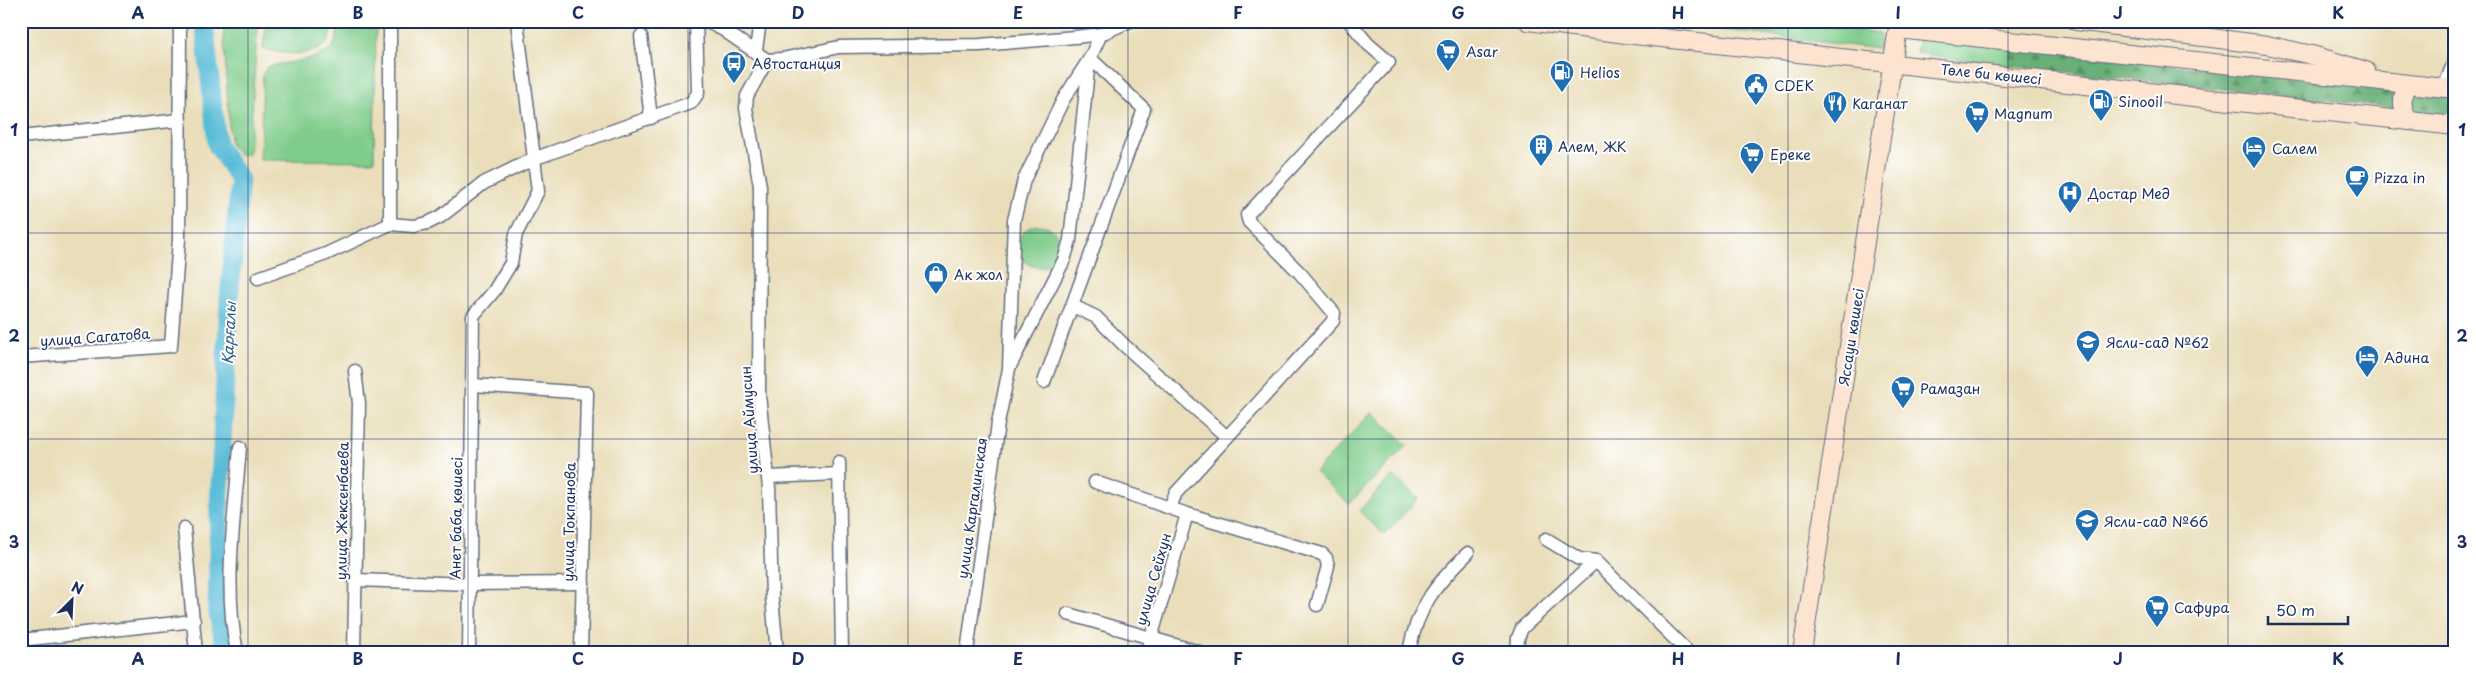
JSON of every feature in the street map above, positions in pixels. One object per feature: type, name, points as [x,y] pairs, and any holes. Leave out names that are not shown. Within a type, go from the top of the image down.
[{"type":"main road","name":"Төле би көшесі","points":[[1528,21],[1892,64],[2094,84],[2455,126]]},
{"type":"main road","points":[[2076,21],[2267,45],[2414,84]]},
{"type":"main road","name":"Яссауи көшесі","points":[[1802,652],[1898,25]]},
{"type":"main road","points":[[1898,25],[2449,89]]},
{"type":"main road","points":[[2409,121],[2402,105],[2404,91],[2414,84]]},
{"type":"street","points":[[21,137],[180,120],[180,21]]},
{"type":"street","points":[[390,21],[390,224]]},
{"type":"street","name":"Анет баба көшесі","points":[[469,652],[473,316],[494,291],[510,263],[516,234],[538,191],[517,21]]},
{"type":"street","points":[[258,278],[326,254],[390,224],[414,226],[434,220],[484,183],[533,159],[691,104],[696,99],[698,93],[696,21]]},
{"type":"street","points":[[705,21],[756,50],[767,60],[782,59],[839,47],[980,45],[1101,34],[1130,21]]},
{"type":"street","points":[[756,50],[760,21]]},
{"type":"street","points":[[1170,507],[1176,493],[1333,320],[1334,313],[1300,273],[1249,222],[1247,215],[1389,62],[1368,44],[1349,21]]},
{"type":"street","points":[[1009,369],[1014,220],[1024,180],[1063,100],[1090,58],[1101,34]]},
{"type":"street","points":[[641,36],[651,118]]},
{"type":"street","points":[[1044,382],[1144,109],[1090,58]]},
{"type":"street","points":[[1009,369],[1064,260],[1070,240],[1090,58]]},
{"type":"street","points":[[2449,89],[2455,59]]},
{"type":"street","name":"улица Аймусин","points":[[767,60],[746,101],[760,186],[759,395],[768,477],[772,598],[777,652]]},
{"type":"street","name":"улица Сагатова","points":[[21,357],[171,346],[179,239],[180,120]]},
{"type":"street","points":[[1073,306],[1096,317],[1125,346],[1227,437]]},
{"type":"street","name":"улица Каргалинская","points":[[967,652],[998,423],[1009,369]]},
{"type":"street","name":"улица Жексенбаева","points":[[354,652],[359,403],[355,371]]},
{"type":"street","name":"улица Токпанова","points":[[472,385],[587,393],[581,652]]},
{"type":"street","points":[[237,652],[232,616],[231,544],[240,447]]},
{"type":"street","points":[[768,477],[839,468],[842,652]]},
{"type":"street","points":[[1096,482],[1187,514],[1322,554],[1326,558],[1328,566],[1317,605]]},
{"type":"street","name":"улица Сейхун","points":[[1147,652],[1187,514]]},
{"type":"street","points":[[184,528],[196,652]]},
{"type":"street","points":[[1546,540],[1579,559],[1596,561],[1688,652]]},
{"type":"street","points":[[1410,652],[1417,620],[1433,590],[1468,553]]},
{"type":"street","points":[[1534,652],[1519,652],[1518,638],[1522,628],[1596,561]]},
{"type":"street","points":[[356,580],[470,584],[583,583]]},
{"type":"street","points":[[1068,614],[1199,652]]},
{"type":"street","points":[[21,640],[194,621]]},
{"type":"green space","points":[[223,21],[258,21],[249,154],[239,155],[230,143]]},
{"type":"green space","points":[[267,21],[332,21],[329,39],[322,47],[315,51],[297,54],[263,49]]},
{"type":"green space","points":[[339,21],[376,21],[374,161],[260,160],[263,74],[267,67],[313,58],[329,50],[334,45]]},
{"type":"green space","points":[[1651,21],[1785,21],[1880,33],[1879,49]]},
{"type":"green space","points":[[1919,37],[2012,47],[2010,66],[1916,53]]},
{"type":"green space","points":[[2012,47],[2400,90],[2398,108],[2010,66]]},
{"type":"green space","points":[[2419,93],[2455,97],[2455,116],[2414,112],[2410,103]]},
{"type":"green space","points":[[1043,225],[1051,228],[1057,234],[1060,246],[1057,258],[1051,264],[1035,267],[1027,264],[1021,258],[1018,242],[1021,234],[1027,228]]},
{"type":"green space","points":[[1372,412],[1407,445],[1349,504],[1315,472]]},
{"type":"green space","points":[[1393,475],[1418,499],[1384,535],[1359,511]]},
{"type":"waterway","name":"Қарғалы","points":[[204,21],[217,145],[240,180],[229,299],[219,507],[217,608],[226,652]]},
{"type":"place","name":"Asar","points":[[1448,72]]},
{"type":"place","name":"Автостанция","points":[[734,84]]},
{"type":"place","name":"Helios","points":[[1562,93]]},
{"type":"place","name":"CDEK","points":[[1756,106]]},
{"type":"place","name":"Sinooil","points":[[2101,122]]},
{"type":"place","name":"Каганат","points":[[1835,124]]},
{"type":"place","name":"Magnum","points":[[1977,134]]},
{"type":"place","name":"Алем, ЖК","points":[[1541,167]]},
{"type":"place","name":"Салем","points":[[2254,169]]},
{"type":"place","name":"Ереке","points":[[1752,175]]},
{"type":"place","name":"Pizza in","points":[[2357,198]]},
{"type":"place","name":"Достар Мед","points":[[2070,214]]},
{"type":"place","name":"Ак жол","points":[[936,295]]},
{"type":"place","name":"Ясли-сад №62","points":[[2088,363]]},
{"type":"place","name":"Адина","points":[[2367,378]]},
{"type":"place","name":"Рамазан","points":[[1903,409]]},
{"type":"place","name":"Ясли-сад №66","points":[[2087,542]]},
{"type":"place","name":"Сафура","points":[[2157,628]]}]
